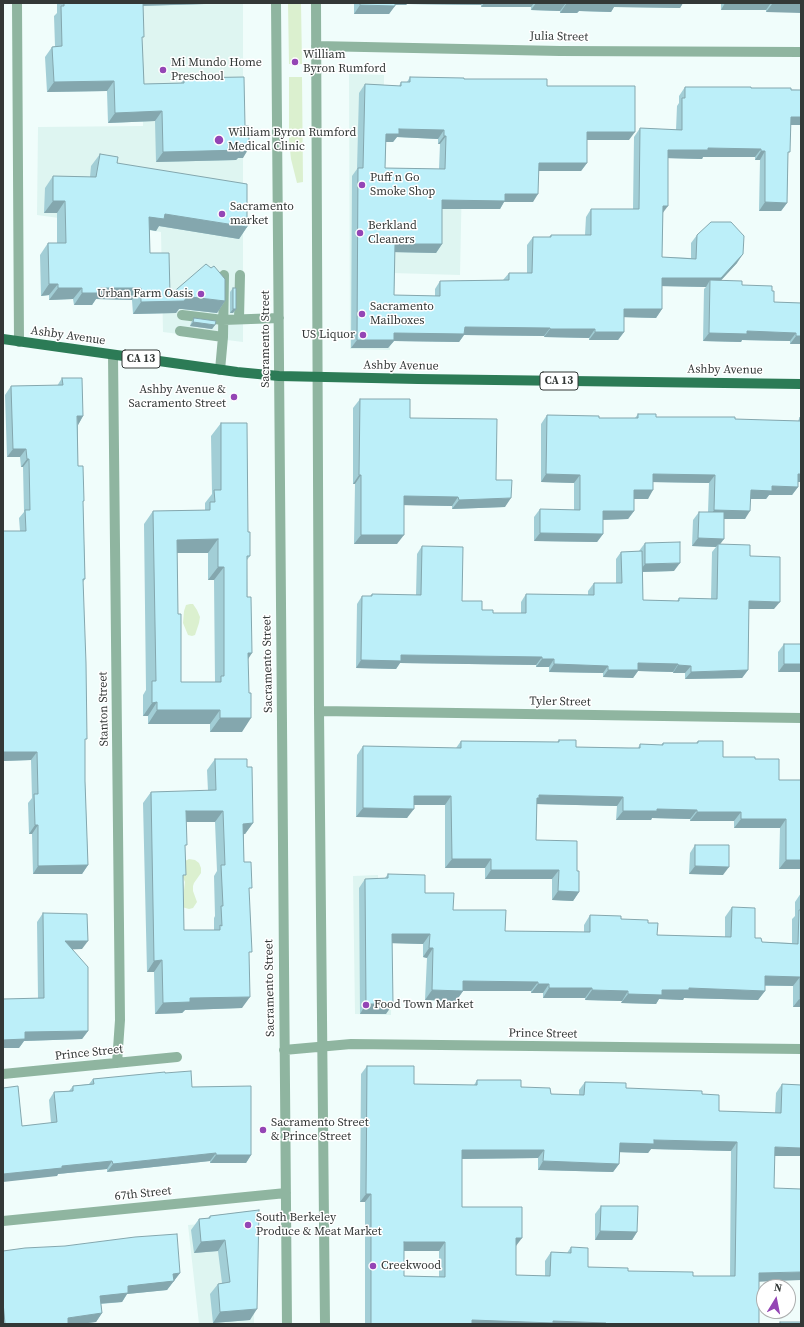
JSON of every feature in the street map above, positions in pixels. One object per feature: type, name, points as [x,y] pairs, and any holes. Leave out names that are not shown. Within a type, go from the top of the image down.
[{"type":"main road","name":"Ashby Avenue","points":[[3,340],[220,370],[279,376],[801,384]]},
{"type":"street","points":[[17,3],[19,342]]},
{"type":"street","name":"Sacramento Street","points":[[276,3],[287,1324]]},
{"type":"street","points":[[316,3],[319,711],[325,1324]]},
{"type":"street","name":"Julia Street","points":[[316,46],[560,51],[801,52]]},
{"type":"street","points":[[220,370],[223,337],[224,275]]},
{"type":"street","points":[[239,319],[240,275]]},
{"type":"street","points":[[182,315],[223,320],[279,318]]},
{"type":"street","points":[[180,331],[223,337]]},
{"type":"street","name":"Stanton Street","points":[[113,355],[120,1020],[117,1063]]},
{"type":"street","name":"Tyler Street","points":[[319,711],[801,718]]},
{"type":"street","name":"Prince Street","points":[[284,1050],[351,1044],[801,1049]]},
{"type":"street","name":"Prince Street","points":[[3,1074],[177,1057]]},
{"type":"street","name":"67th Street","points":[[3,1221],[286,1193]]},
{"type":"shaded area","points":[[142,3],[243,3],[243,342],[163,332],[161,232],[37,215],[38,127],[143,126]]},
{"type":"shaded area","points":[[349,74],[384,75],[383,176],[462,177],[460,275],[392,273],[390,350],[350,349]]},
{"type":"shaded area","points":[[378,875],[380,964],[392,964],[391,1015],[355,1014],[353,876]]},
{"type":"shaded area","points":[[255,1220],[254,1324],[199,1324],[188,1225]]},
{"type":"green space","points":[[288,3],[301,3],[302,64],[289,64]]},
{"type":"green space","points":[[289,77],[302,77],[303,182],[297,183],[291,159],[289,140]]},
{"type":"green space","points":[[193,604],[200,617],[195,635],[192,636],[188,635],[183,623],[186,605]]},
{"type":"green space","points":[[189,859],[195,860],[199,863],[201,873],[193,886],[193,891],[197,902],[193,908],[189,909],[182,907],[185,882],[180,871],[183,862]]},
{"type":"building","points":[[64,3],[143,3],[144,37],[142,37],[144,84],[184,83],[184,78],[244,77],[245,126],[249,126],[249,148],[243,148],[243,150],[163,152],[162,111],[115,113],[114,81],[54,82],[52,47],[62,46],[61,6],[64,6]]},
{"type":"building","points":[[360,3],[395,3],[395,6],[360,5]]},
{"type":"building","points":[[583,3],[583,4],[566,4]]},
{"type":"building","points":[[801,3],[801,4],[772,4]]},
{"type":"building","points":[[410,77],[464,79],[547,79],[547,86],[635,86],[635,132],[587,132],[587,163],[539,163],[538,194],[505,194],[505,201],[442,200],[442,244],[395,244],[394,295],[440,296],[440,281],[509,280],[509,273],[532,273],[533,237],[551,237],[551,235],[591,235],[591,209],[639,209],[640,128],[682,130],[682,98],[685,98],[685,87],[791,88],[791,90],[801,90],[801,117],[791,117],[790,152],[788,152],[787,203],[765,202],[765,151],[761,151],[761,149],[708,148],[708,150],[668,150],[668,206],[663,206],[662,257],[696,259],[697,235],[711,222],[731,222],[744,236],[743,254],[721,278],[662,278],[662,309],[624,309],[624,332],[595,332],[595,329],[465,327],[464,334],[394,333],[394,340],[357,340],[358,168],[363,168],[365,84],[401,86],[401,82],[410,82]],"holes":[[[399,129],[444,130],[444,136],[446,136],[445,169],[385,168],[386,134],[399,134]]]},
{"type":"building","points":[[100,154],[118,157],[117,163],[247,184],[247,227],[165,214],[164,219],[149,217],[150,253],[169,253],[170,295],[206,264],[211,268],[214,266],[225,279],[225,301],[187,297],[184,301],[141,302],[141,288],[100,288],[100,293],[82,293],[82,288],[58,288],[58,284],[49,284],[48,243],[66,243],[65,201],[53,201],[53,176],[96,177]]},
{"type":"building","points":[[710,280],[742,281],[742,285],[772,286],[772,291],[774,291],[774,302],[801,303],[801,336],[796,336],[796,333],[747,331],[747,334],[709,333]]},
{"type":"building","points":[[233,288],[236,288],[236,309],[233,309]]},
{"type":"building","points":[[194,318],[216,321],[215,325],[193,322]]},
{"type":"building","points":[[62,378],[82,378],[83,416],[77,416],[78,466],[83,466],[84,501],[85,579],[83,579],[87,739],[85,739],[85,781],[88,865],[38,866],[38,825],[35,825],[34,794],[38,794],[37,752],[3,752],[3,531],[26,531],[25,510],[30,510],[29,459],[27,459],[26,449],[13,449],[11,386],[63,385]]},
{"type":"building","points":[[360,399],[410,399],[410,418],[497,419],[496,480],[512,480],[511,498],[459,500],[458,497],[404,496],[404,535],[361,535],[361,475],[359,475]]},
{"type":"building","points":[[638,414],[656,414],[656,417],[735,417],[735,419],[800,421],[801,417],[801,474],[798,474],[798,487],[772,486],[772,491],[751,490],[750,511],[714,510],[715,475],[653,474],[653,490],[634,490],[634,511],[603,511],[603,534],[540,533],[540,509],[580,510],[580,475],[546,474],[547,415],[599,416],[599,418],[638,418]]},
{"type":"building","points":[[221,423],[247,423],[248,532],[250,532],[250,556],[247,556],[247,597],[251,597],[252,653],[248,653],[251,718],[220,718],[220,710],[157,710],[157,702],[152,703],[152,681],[156,681],[153,511],[210,510],[210,502],[215,502],[214,490],[221,490]],"holes":[[[218,539],[218,567],[224,567],[224,676],[221,676],[221,682],[181,682],[181,614],[178,614],[177,540]]]},
{"type":"building","points":[[699,512],[724,512],[724,539],[698,538]]},
{"type":"building","points":[[680,542],[680,563],[645,564],[645,543]]},
{"type":"building","points":[[718,544],[750,545],[750,556],[780,557],[780,602],[749,601],[748,670],[691,672],[691,666],[678,664],[638,663],[638,670],[608,670],[608,666],[554,664],[554,659],[542,659],[542,657],[401,655],[401,661],[361,660],[362,596],[372,596],[372,594],[421,595],[422,546],[463,547],[462,601],[482,601],[482,610],[493,610],[493,613],[526,613],[526,594],[594,595],[594,583],[622,583],[621,552],[642,551],[643,600],[679,601],[679,598],[717,599]]},
{"type":"building","points":[[784,644],[801,644],[801,664],[784,664]]},
{"type":"building","points":[[559,740],[576,740],[576,747],[628,748],[640,748],[640,744],[663,745],[663,743],[723,741],[723,757],[779,759],[779,780],[801,780],[801,860],[786,860],[786,819],[741,819],[741,812],[697,812],[697,810],[657,809],[657,811],[623,811],[623,797],[539,795],[539,798],[537,798],[536,840],[577,841],[579,892],[558,891],[559,870],[491,870],[491,859],[452,859],[451,796],[414,796],[414,809],[363,808],[363,746],[461,748],[461,741],[559,742]]},
{"type":"building","points":[[215,759],[247,759],[247,767],[252,767],[253,823],[243,824],[244,862],[251,862],[252,888],[249,888],[252,952],[249,952],[250,997],[190,998],[190,1002],[163,1003],[162,960],[154,961],[151,792],[216,790]],"holes":[[[186,811],[223,811],[225,865],[221,865],[223,906],[221,906],[222,926],[220,925],[220,930],[184,930],[183,875],[186,875]]]},
{"type":"building","points":[[695,845],[729,845],[729,867],[695,866]]},
{"type":"building","points":[[388,874],[425,875],[425,893],[454,893],[453,910],[506,910],[505,931],[590,932],[590,915],[621,916],[621,919],[648,920],[648,923],[658,923],[657,935],[731,937],[732,907],[755,908],[755,938],[761,938],[762,942],[798,944],[799,910],[801,910],[801,998],[800,977],[765,976],[765,991],[689,988],[689,990],[662,990],[662,995],[628,994],[628,991],[592,990],[592,988],[549,988],[549,984],[538,984],[538,982],[463,981],[463,991],[432,990],[433,948],[429,948],[430,934],[392,934],[393,1004],[366,1004],[365,879],[388,878]]},
{"type":"building","points":[[43,913],[87,914],[88,941],[65,941],[88,967],[88,1031],[25,1032],[25,1039],[3,1040],[3,999],[44,998]]},
{"type":"building","points":[[367,1066],[414,1066],[414,1084],[477,1085],[477,1080],[521,1080],[521,1087],[550,1088],[551,1094],[584,1095],[585,1082],[626,1083],[626,1088],[702,1091],[702,1094],[719,1095],[719,1111],[781,1113],[782,1084],[801,1085],[801,1148],[775,1147],[774,1188],[801,1189],[801,1272],[759,1273],[759,1279],[756,1279],[756,1319],[759,1319],[759,1324],[606,1324],[553,1321],[553,1323],[472,1320],[472,1324],[371,1324],[371,1194],[366,1194]],"holes":[[[654,1140],[737,1142],[735,1276],[693,1276],[693,1272],[628,1271],[628,1268],[588,1267],[588,1248],[571,1247],[571,1253],[551,1252],[550,1276],[516,1275],[516,1238],[522,1238],[522,1207],[462,1207],[462,1150],[544,1150],[543,1161],[619,1164],[620,1143],[654,1144]],[[404,1242],[445,1242],[445,1277],[404,1276]]]},
{"type":"building","points":[[191,1071],[192,1087],[251,1086],[251,1155],[216,1155],[216,1153],[113,1164],[112,1161],[3,1174],[3,1088],[18,1086],[22,1126],[57,1122],[54,1092],[73,1091],[73,1086],[94,1084],[93,1079]]},
{"type":"building","points":[[601,1206],[638,1206],[637,1232],[600,1231]]},
{"type":"building","points":[[259,1210],[257,1309],[220,1312],[218,1284],[230,1282],[225,1240],[201,1242],[199,1219],[210,1218],[210,1216]]},
{"type":"building","points":[[177,1234],[180,1273],[173,1274],[174,1281],[128,1286],[128,1293],[100,1296],[102,1313],[68,1318],[68,1324],[5,1324],[3,1302],[3,1251]]},
{"type":"building","points":[[780,1322],[801,1322],[801,1324],[780,1324]]},
{"type":"place","name":"William Byron Rumford","points":[[295,62]]},
{"type":"place","name":"Mi Mundo Home Preschool","points":[[163,70]]},
{"type":"place","name":"William Byron Rumford Medical Clinic","points":[[219,140]]},
{"type":"place","name":"Puff n Go Smoke Shop","points":[[362,185]]},
{"type":"place","name":"Sacramento market","points":[[222,214]]},
{"type":"place","name":"Berkland Cleaners","points":[[360,233]]},
{"type":"place","name":"Urban Farm Oasis","points":[[201,294]]},
{"type":"place","name":"Sacramento Mailboxes","points":[[362,314]]},
{"type":"place","name":"US Liquor","points":[[363,335]]},
{"type":"place","name":"Ashby Avenue & Sacramento Street","points":[[234,397]]},
{"type":"place","name":"Food Town Market","points":[[366,1005]]},
{"type":"place","name":"Sacramento Street & Prince Street","points":[[263,1130]]},
{"type":"place","name":"South Berkeley Produce & Meat Market","points":[[248,1225]]},
{"type":"place","name":"Creekwood","points":[[373,1266]]}]
